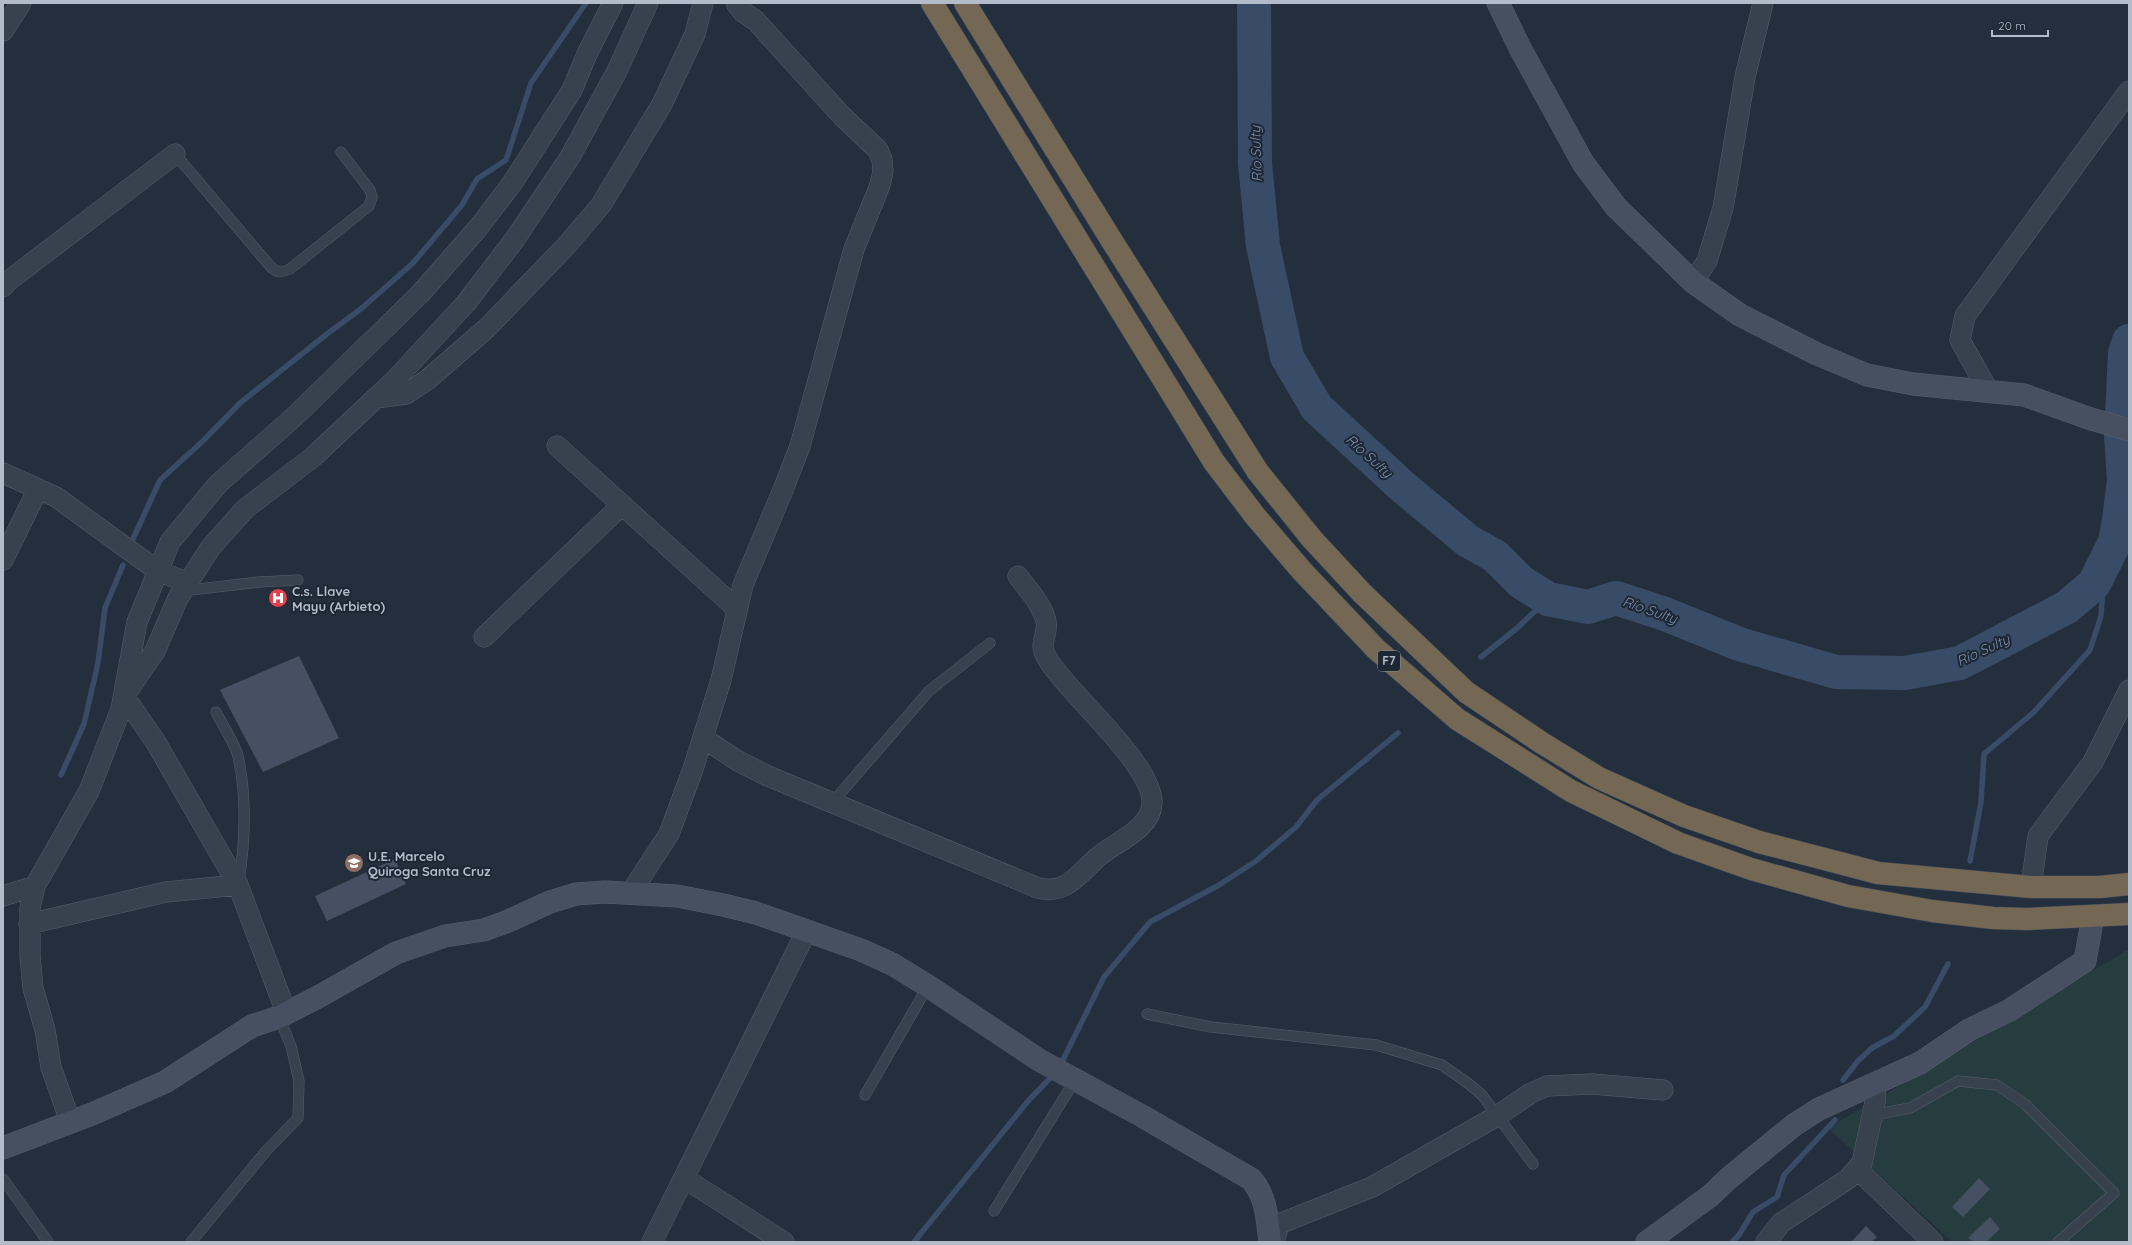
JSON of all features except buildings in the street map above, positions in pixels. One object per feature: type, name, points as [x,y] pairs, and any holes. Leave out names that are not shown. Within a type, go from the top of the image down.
[{"type":"highway","name":"F7","points":[[932,3],[1214,462],[1255,516],[1302,571],[1376,649],[1457,719],[1571,791],[1678,843],[1751,869],[1848,896],[1932,911],[2000,918],[2129,914]]},
{"type":"highway","name":"F7","points":[[965,3],[1112,241],[1258,472],[1312,538],[1362,593],[1466,692],[1542,744],[1599,778],[1684,816],[1759,842],[1878,873],[2030,886],[2100,887],[2129,884]]},
{"type":"street","points":[[3,31],[21,3]]},
{"type":"street","points":[[70,1121],[51,1066],[45,1030],[34,988],[29,924],[35,886],[89,791],[121,709],[137,622],[170,542],[218,484],[294,416],[420,294],[478,228],[513,182],[572,90],[587,54],[613,3]]},
{"type":"street","points":[[124,696],[155,651],[185,587],[211,547],[245,509],[313,457],[394,381],[466,302],[515,239],[570,157],[617,71],[648,3]]},
{"type":"street","points":[[376,398],[406,394],[427,380],[475,339],[566,246],[601,206],[662,104],[692,40],[703,3]]},
{"type":"street","points":[[632,892],[669,834],[703,738],[720,680],[736,608],[758,545],[783,490],[800,446],[854,249],[880,185],[883,171],[882,160],[878,150],[842,116],[756,21],[743,12],[736,3]]},
{"type":"street","points":[[1498,3],[1520,48],[1583,163],[1616,207],[1693,282],[1740,314],[1817,354],[1867,375],[1913,384],[2024,395],[2088,418],[2129,430]]},
{"type":"street","points":[[1693,282],[1708,261],[1723,208],[1745,77],[1763,3]]},
{"type":"street","points":[[1989,392],[1960,340],[1965,316],[2129,91]]},
{"type":"street","points":[[4,283],[175,154]]},
{"type":"street","points":[[557,446],[736,608]]},
{"type":"street","points":[[3,472],[56,497],[158,571],[185,587]]},
{"type":"street","points":[[3,560],[38,489]]},
{"type":"street","points":[[484,637],[622,505]]},
{"type":"street","points":[[703,738],[738,761],[768,776],[1038,888],[1050,891],[1067,885],[1100,855],[1146,822],[1152,803],[1146,783],[1126,750],[1057,673],[1047,658],[1043,646],[1047,633],[1046,622],[1042,609],[1018,576]]},
{"type":"street","points":[[2030,886],[2038,836],[2093,762],[2129,690]]},
{"type":"street","points":[[124,696],[155,741],[238,885],[283,1015]]},
{"type":"street","points":[[29,924],[166,892],[238,885]]},
{"type":"street","points":[[3,896],[35,886]]},
{"type":"street","points":[[3,1148],[70,1121],[92,1114],[165,1082],[252,1026],[283,1015],[396,953],[421,943],[445,936],[484,930],[506,922],[550,902],[576,894],[632,892],[677,896],[723,904],[756,913],[861,950],[892,964],[928,986],[1039,1060],[1251,1179],[1259,1188],[1264,1199],[1270,1242]]},
{"type":"street","points":[[1647,1242],[1710,1196],[1729,1178],[1794,1125],[1818,1110],[1920,1063],[1969,1030],[2010,1010],[2085,961],[2094,916]]},
{"type":"street","points":[[652,1242],[807,930]]},
{"type":"street","points":[[1766,1242],[1781,1223],[1848,1179],[1862,1163],[1873,1115],[1876,1083]]},
{"type":"street","points":[[1274,1242],[1279,1224],[1372,1187],[1497,1116],[1531,1093],[1547,1086],[1592,1084],[1663,1090]]},
{"type":"street","points":[[1857,1169],[1933,1242]]},
{"type":"street","points":[[684,1178],[784,1242]]},
{"type":"lane","points":[[175,154],[270,266],[275,271],[280,273],[290,269],[369,206],[372,198],[370,190],[341,152]]},
{"type":"lane","points":[[185,587],[298,580]]},
{"type":"lane","points":[[832,803],[929,690],[990,643]]},
{"type":"lane","points":[[216,712],[238,756],[243,802],[244,847],[238,885]]},
{"type":"lane","points":[[865,1095],[928,986]]},
{"type":"lane","points":[[1147,1014],[1211,1027],[1376,1045],[1404,1052],[1442,1065],[1478,1091],[1533,1164]]},
{"type":"lane","points":[[190,1242],[266,1151],[298,1118],[298,1081],[283,1015]]},
{"type":"lane","points":[[994,1211],[1075,1080]]},
{"type":"lane","points":[[1873,1115],[1910,1108],[1958,1081],[1997,1084],[2025,1104],[2114,1193],[2058,1242]]},
{"type":"lane","points":[[3,1179],[48,1242]]},
{"type":"green space","points":[[2126,951],[2129,951],[2129,1242],[1952,1242],[1828,1128]]},
{"type":"waterway","points":[[133,539],[160,480],[203,441],[240,403],[362,308],[413,263],[462,205],[477,179],[506,160],[531,83],[586,3]]},
{"type":"waterway","name":"Río Sulty","points":[[1254,3],[1255,163],[1263,246],[1287,357],[1317,408],[1403,487],[1468,541],[1495,556],[1521,582],[1548,599],[1588,607],[1616,598],[1665,614],[1739,644],[1836,672],[1905,673],[1960,663],[2067,607],[2094,584],[2115,542],[2119,520],[2124,480],[2121,435],[2125,353],[2129,341]]},
{"type":"waterway","points":[[1970,861],[1981,802],[1984,754],[2034,712],[2090,650],[2101,616],[2105,559]]},
{"type":"waterway","points":[[61,775],[84,724],[98,663],[105,608],[123,565]]},
{"type":"waterway","points":[[1481,657],[1516,629],[1548,599]]},
{"type":"waterway","points":[[1060,1066],[1104,977],[1150,922],[1219,885],[1256,861],[1296,827],[1317,800],[1398,733]]},
{"type":"waterway","points":[[1843,1080],[1858,1061],[1872,1048],[1894,1036],[1925,1007],[1948,964]]},
{"type":"waterway","points":[[914,1242],[1028,1101],[1055,1073]]},
{"type":"waterway","points":[[1732,1242],[1739,1235],[1753,1212],[1777,1197],[1784,1175],[1835,1120]]},
{"type":"place","name":"C.s. Llave Mayu (Arbieto)","points":[[278,598]]},
{"type":"place","name":"U.E. Marcelo Quiroga Santa Cruz","points":[[354,863]]}]
